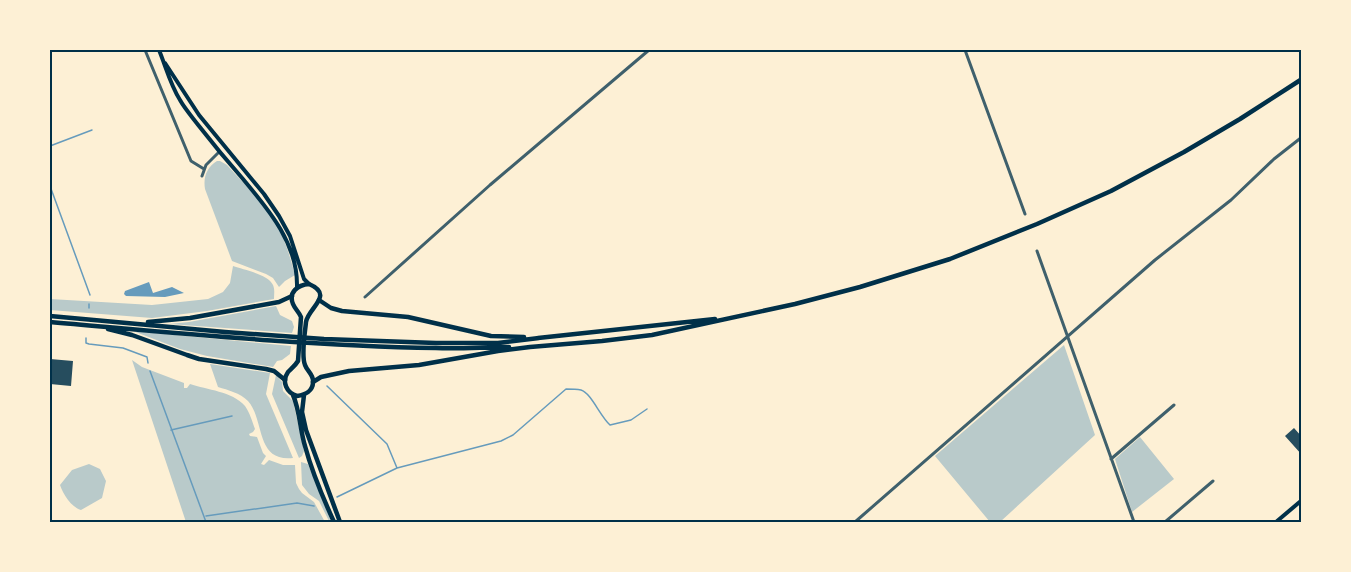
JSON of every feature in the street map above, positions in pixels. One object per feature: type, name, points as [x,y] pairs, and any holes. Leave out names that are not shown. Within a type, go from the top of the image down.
[{"type":"main road","points":[[133,323],[190,318],[279,302],[292,296],[297,287],[291,251],[279,224],[180,101],[171,85],[159,50]]},
{"type":"main road","points":[[162,57],[199,115],[264,194],[284,223],[304,279],[319,292],[318,304],[303,321],[298,361],[285,380],[286,388],[293,395],[308,457],[334,522]]},
{"type":"main road","points":[[50,322],[439,348],[530,346],[652,335],[795,304],[950,259],[1111,191],[1240,119],[1302,77]]},
{"type":"main road","points":[[219,152],[224,147]]},
{"type":"main road","points":[[297,287],[309,284]]},
{"type":"main road","points":[[292,296],[293,304],[303,321],[304,360],[313,382],[310,390],[304,395],[293,395]]},
{"type":"main road","points":[[319,300],[331,308],[342,311],[408,317],[491,336],[539,338]]},
{"type":"main road","points":[[50,316],[278,339]]},
{"type":"main road","points":[[324,341],[498,343],[732,317]]},
{"type":"main road","points":[[94,326],[132,335],[187,356],[274,371],[285,380]]},
{"type":"main road","points":[[313,382],[349,371],[427,364],[530,346]]},
{"type":"main road","points":[[304,395],[302,412],[306,430],[340,522]]},
{"type":"main road","points":[[1276,522],[1302,500]]},
{"type":"street","points":[[145,50],[191,161],[204,169]]},
{"type":"street","points":[[365,297],[490,185],[649,50]]},
{"type":"street","points":[[965,50],[1025,214]]},
{"type":"street","points":[[855,522],[1155,260],[1231,200],[1274,159],[1302,137]]},
{"type":"street","points":[[202,176],[204,169],[219,152]]},
{"type":"street","points":[[1037,251],[1134,522]]},
{"type":"street","points":[[1111,459],[1174,405]]},
{"type":"street","points":[[1165,522],[1213,481]]},
{"type":"shaded area","points":[[217,161],[227,165],[265,207],[279,228],[295,275],[279,287],[273,278],[266,274],[232,261],[205,189],[206,173]]},
{"type":"shaded area","points":[[233,266],[261,275],[270,281],[274,289],[274,299],[152,318],[50,310],[50,299],[152,305],[208,299],[223,292],[230,283]]},
{"type":"shaded area","points":[[276,306],[280,315],[292,321],[294,327],[292,333],[169,324],[189,322]]},
{"type":"shaded area","points":[[133,331],[291,346],[290,354],[277,361],[273,367],[207,356],[180,349]]},
{"type":"shaded area","points":[[1064,345],[1095,435],[1000,522],[990,522],[935,456]]},
{"type":"shaded area","points":[[132,360],[142,367],[184,383],[184,388],[190,384],[226,394],[240,401],[247,409],[255,429],[249,434],[257,437],[266,456],[261,464],[264,465],[269,460],[283,465],[295,465],[296,483],[299,489],[314,502],[325,522],[186,522]]},
{"type":"shaded area","points":[[210,364],[270,373],[266,394],[293,458],[281,457],[272,453],[267,447],[257,418],[248,401],[238,394],[218,387]]},
{"type":"shaded area","points":[[276,375],[282,382],[283,391],[293,401],[304,451],[299,458],[272,394]]},
{"type":"shaded area","points":[[1140,437],[1174,479],[1132,512],[1115,459]]},
{"type":"shaded area","points":[[301,462],[308,464],[329,521],[319,501],[302,485]]},
{"type":"shaded area","points":[[89,464],[100,469],[106,481],[102,498],[81,510],[68,500],[60,485],[72,470]]},
{"type":"water","points":[[149,282],[153,293],[172,287],[184,293],[165,297],[126,296],[124,294],[125,291]]},
{"type":"building","points":[[50,359],[73,361],[71,386],[50,384]]},
{"type":"building","points":[[1294,428],[1302,437],[1302,455],[1285,436]]},
{"type":"waterway","points":[[50,146],[92,130]]},
{"type":"waterway","points":[[50,186],[90,295]]},
{"type":"waterway","points":[[86,338],[86,343],[89,344],[123,348],[147,357],[148,363]]},
{"type":"waterway","points":[[150,371],[206,522]]},
{"type":"waterway","points":[[327,386],[387,444],[397,468]]},
{"type":"waterway","points":[[337,497],[397,468],[501,441],[513,435],[566,389],[585,392],[610,425],[631,420],[647,409]]},
{"type":"waterway","points":[[171,430],[232,416]]},
{"type":"waterway","points":[[206,516],[297,503],[314,506]]}]
